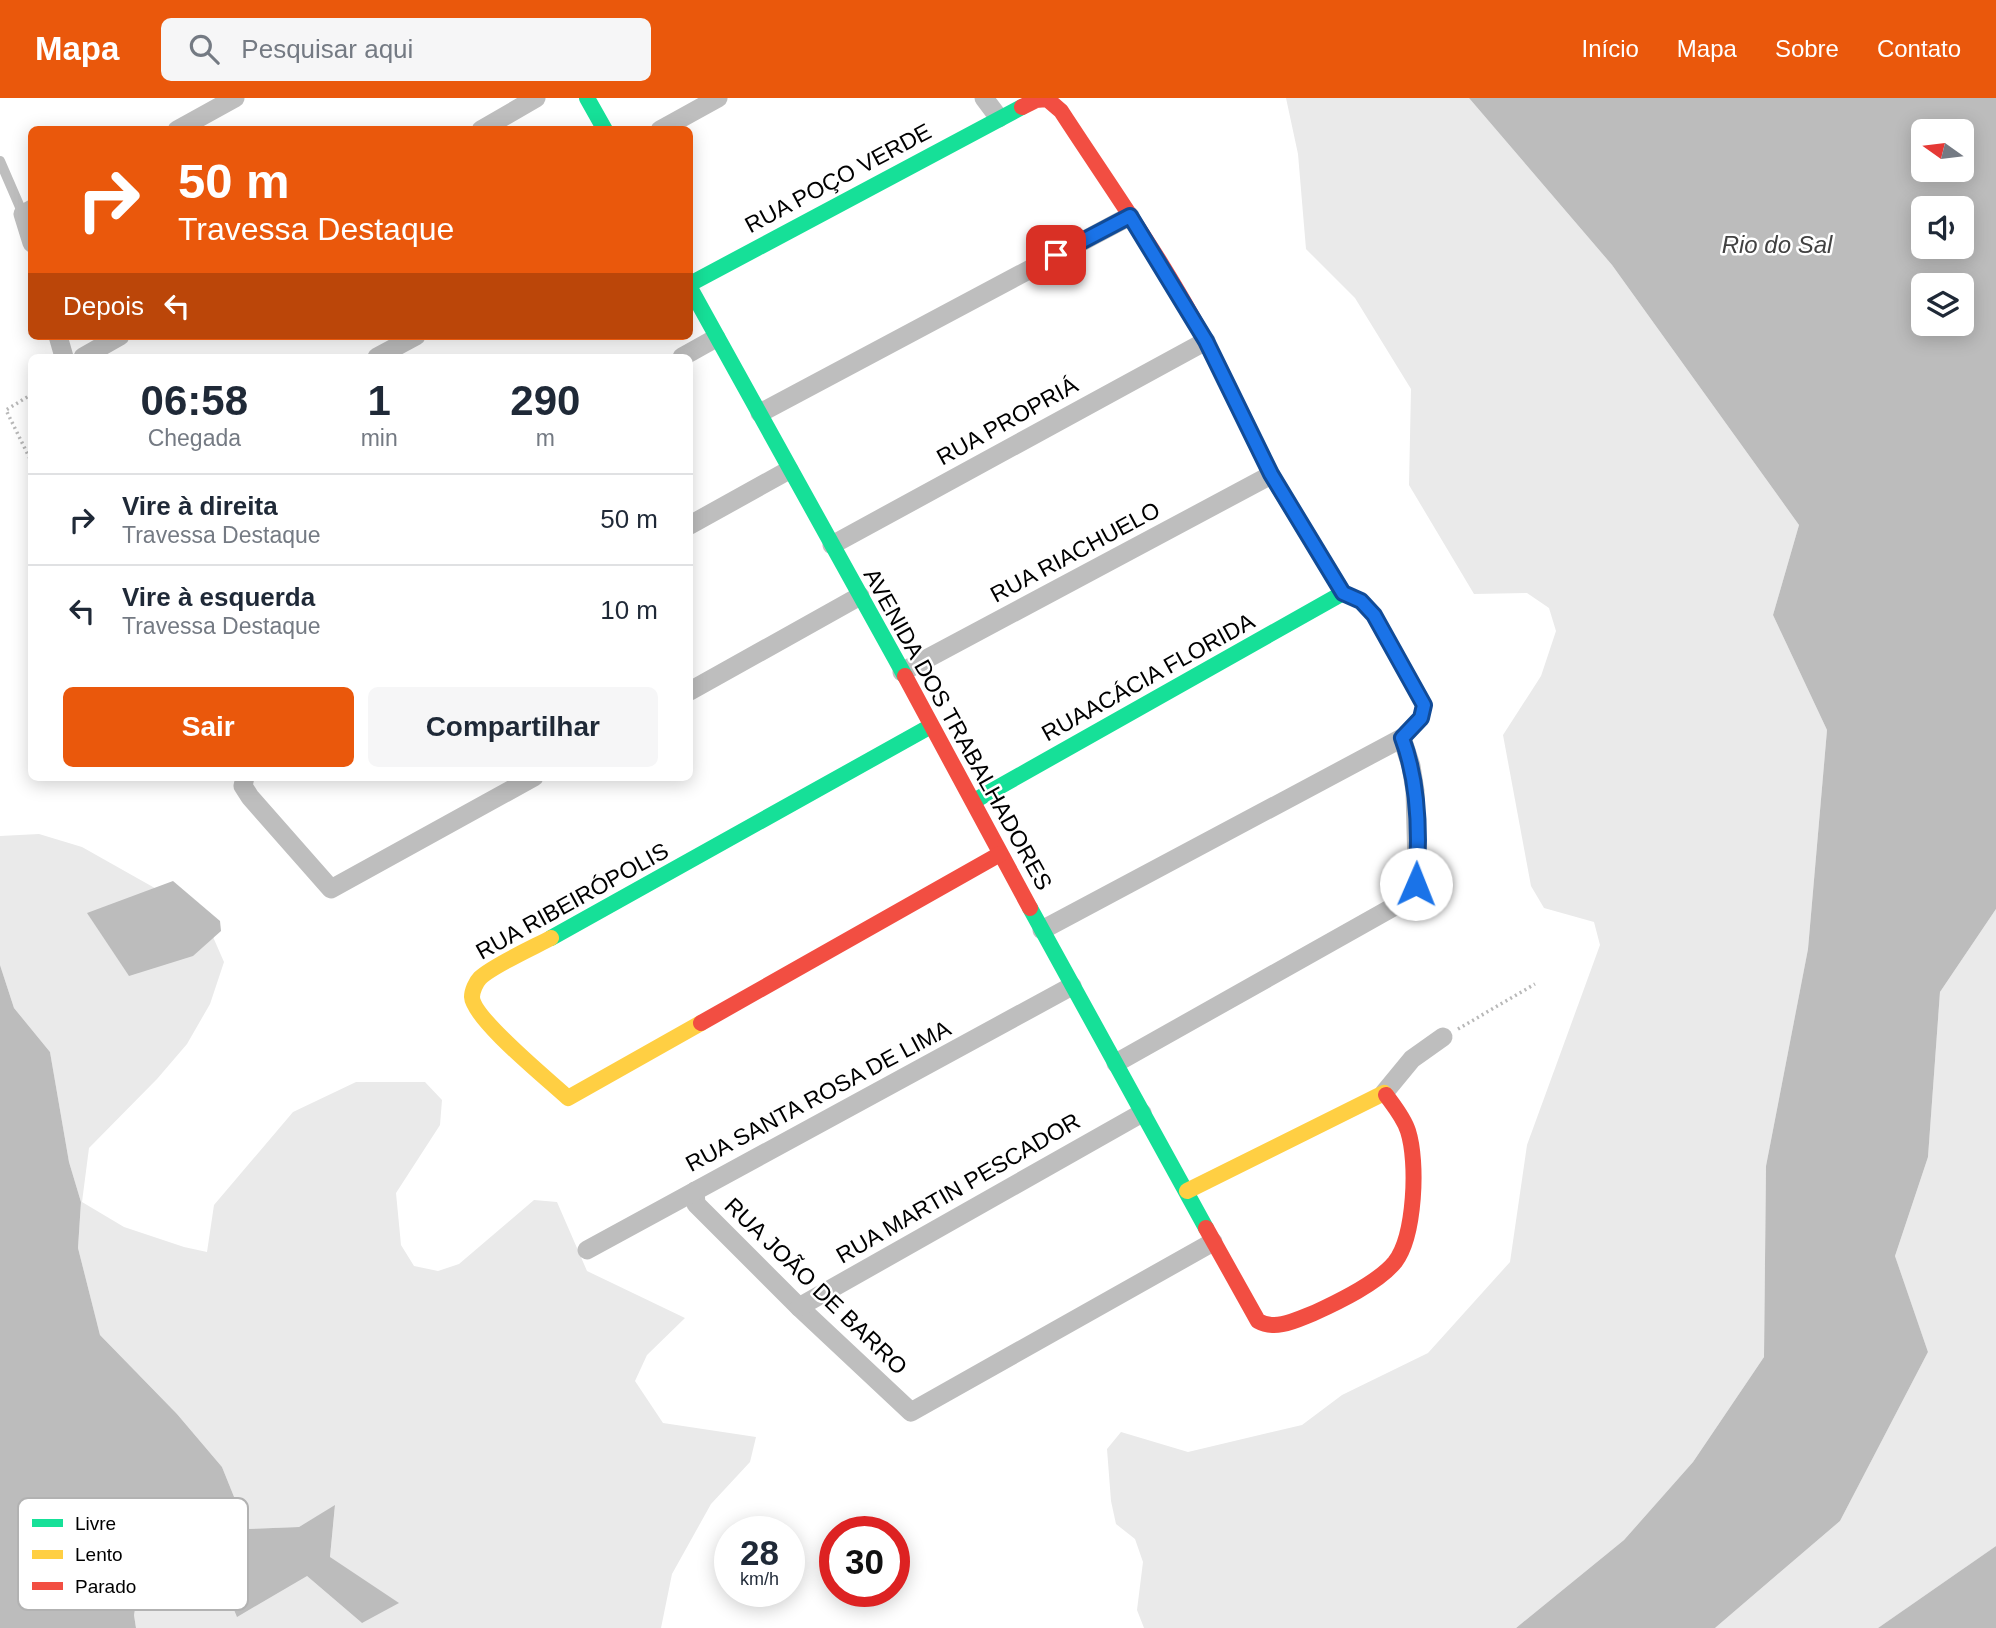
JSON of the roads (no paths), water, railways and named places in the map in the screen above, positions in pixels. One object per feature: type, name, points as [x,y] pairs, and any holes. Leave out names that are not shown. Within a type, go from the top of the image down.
[{"type":"street","points":[[184,126],[235,98]]},
{"type":"street","points":[[488,126],[536,98]]},
{"type":"street","points":[[587,98],[603,126]]},
{"type":"street","points":[[667,126],[718,98]]},
{"type":"street","points":[[984,98],[999,118]]},
{"type":"street","points":[[1047,99],[1061,111],[1130,216],[1206,341],[1271,474],[1343,593]]},
{"type":"street","name":"RUA POÇO VERDE","points":[[693,284],[999,118],[1035,100],[1047,99]]},
{"type":"street","points":[[760,414],[1130,216]]},
{"type":"street","name":"AVENIDA DOS TRABALHADORES","points":[[693,292],[1252,1313],[1261,1323],[1269,1326],[1295,1321],[1312,1314],[1391,1267],[1400,1253],[1406,1235],[1411,1195],[1411,1153],[1409,1134],[1404,1122],[1384,1093]]},
{"type":"street","points":[[687,354],[716,338]]},
{"type":"street","points":[[88,354],[113,340]]},
{"type":"street","points":[[383,354],[409,340]]},
{"type":"street","name":"RUA PROPRIÁ","points":[[832,545],[1206,341]]},
{"type":"street","points":[[693,523],[789,470]]},
{"type":"street","name":"RUA RIACHUELO","points":[[901,672],[1271,474]]},
{"type":"street","name":"RUAACÁCIA FLORIDA","points":[[974,801],[1343,593]]},
{"type":"street","points":[[693,689],[860,596]]},
{"type":"street","name":"RUA RIBEIRÓPOLIS","points":[[931,726],[482,976],[473,990],[472,1001],[475,1007],[491,1026],[568,1098],[1000,854]]},
{"type":"street","points":[[1042,930],[1402,738],[1415,790],[1416,884],[1411,894],[1404,901],[1116,1062]]},
{"type":"street","points":[[244,781],[243,786],[250,797],[331,889],[527,781]]},
{"type":"street","name":"RUA SANTA ROSA DE LIMA","points":[[587,1250],[1072,986]]},
{"type":"street","points":[[1187,1191],[1384,1093],[1417,1055],[1443,1037]]},
{"type":"street","name":"RUA MARTIN PESCADOR","points":[[799,1307],[1142,1112]]},
{"type":"street","name":"RUA JOÃO DE BARRO","points":[[695,1191],[696,1204],[799,1307],[911,1412],[1213,1242]]},
{"type":"lane","points":[[0,162],[27,212]]},
{"type":"lane","points":[[1343,593],[1369,608],[1423,703],[1421,718],[1402,738]]},
{"type":"water","name":"Rio do Sal","points":[[1469,98],[1996,98],[1996,909],[1940,992],[1928,1157],[1895,1256],[1928,1352],[1840,1521],[1715,1628],[1516,1628],[1624,1540],[1693,1462],[1764,1357],[1766,1166],[1808,949],[1827,730],[1773,615],[1799,525],[1612,265]]},
{"type":"water","points":[[173,881],[220,921],[221,931],[193,956],[129,976],[87,913]]},
{"type":"water","points":[[0,965],[14,1008],[50,1052],[69,1162],[81,1202],[78,1248],[100,1335],[177,1414],[222,1467],[234,1498],[18,1498],[18,1610],[135,1610],[136,1628],[0,1628]]},
{"type":"water","points":[[335,1505],[330,1557],[399,1603],[362,1623],[307,1576],[237,1617],[234,1610],[248,1610],[248,1529],[299,1527]]},
{"type":"water","points":[[1996,1546],[1996,1628],[1878,1628]]}]
